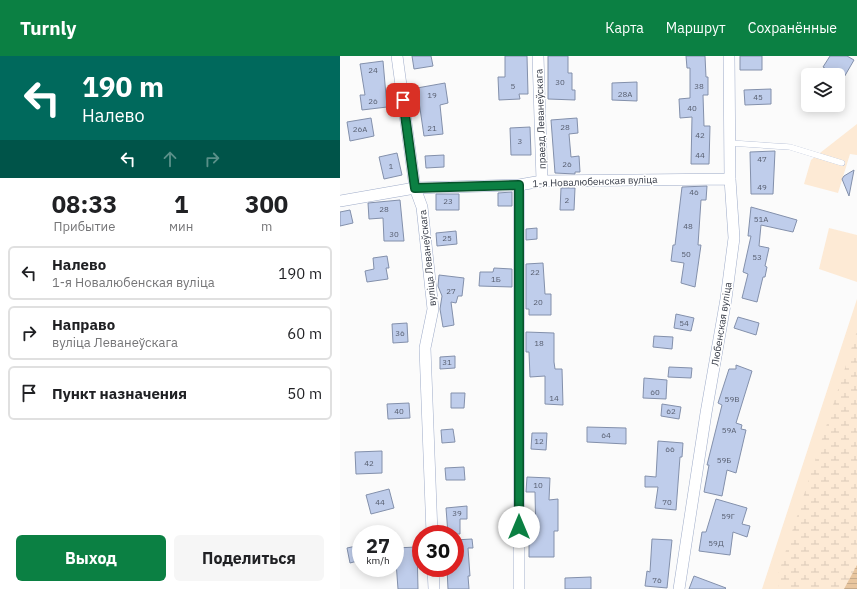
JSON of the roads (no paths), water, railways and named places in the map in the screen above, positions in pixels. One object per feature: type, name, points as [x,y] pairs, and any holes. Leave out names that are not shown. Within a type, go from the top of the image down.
[{"type":"street","name":"вуліца Леванеўскага","points":[[397,56],[415,188],[422,207],[433,309],[425,348],[432,525]]},
{"type":"street","name":"праезд Леванеўскага","points":[[538,56],[542,181]]},
{"type":"street","name":"Любенская вуліца","points":[[679,589],[706,413],[726,299],[734,238],[730,179],[729,56]]},
{"type":"street","name":"1-я Новалюбенская вуліца","points":[[340,202],[415,188],[519,185],[542,181],[730,179]]},
{"type":"street","points":[[519,185],[519,589]]},
{"type":"street","points":[[434,577],[434,589]]},
{"type":"lane","points":[[730,143],[790,147],[842,164]]}]
